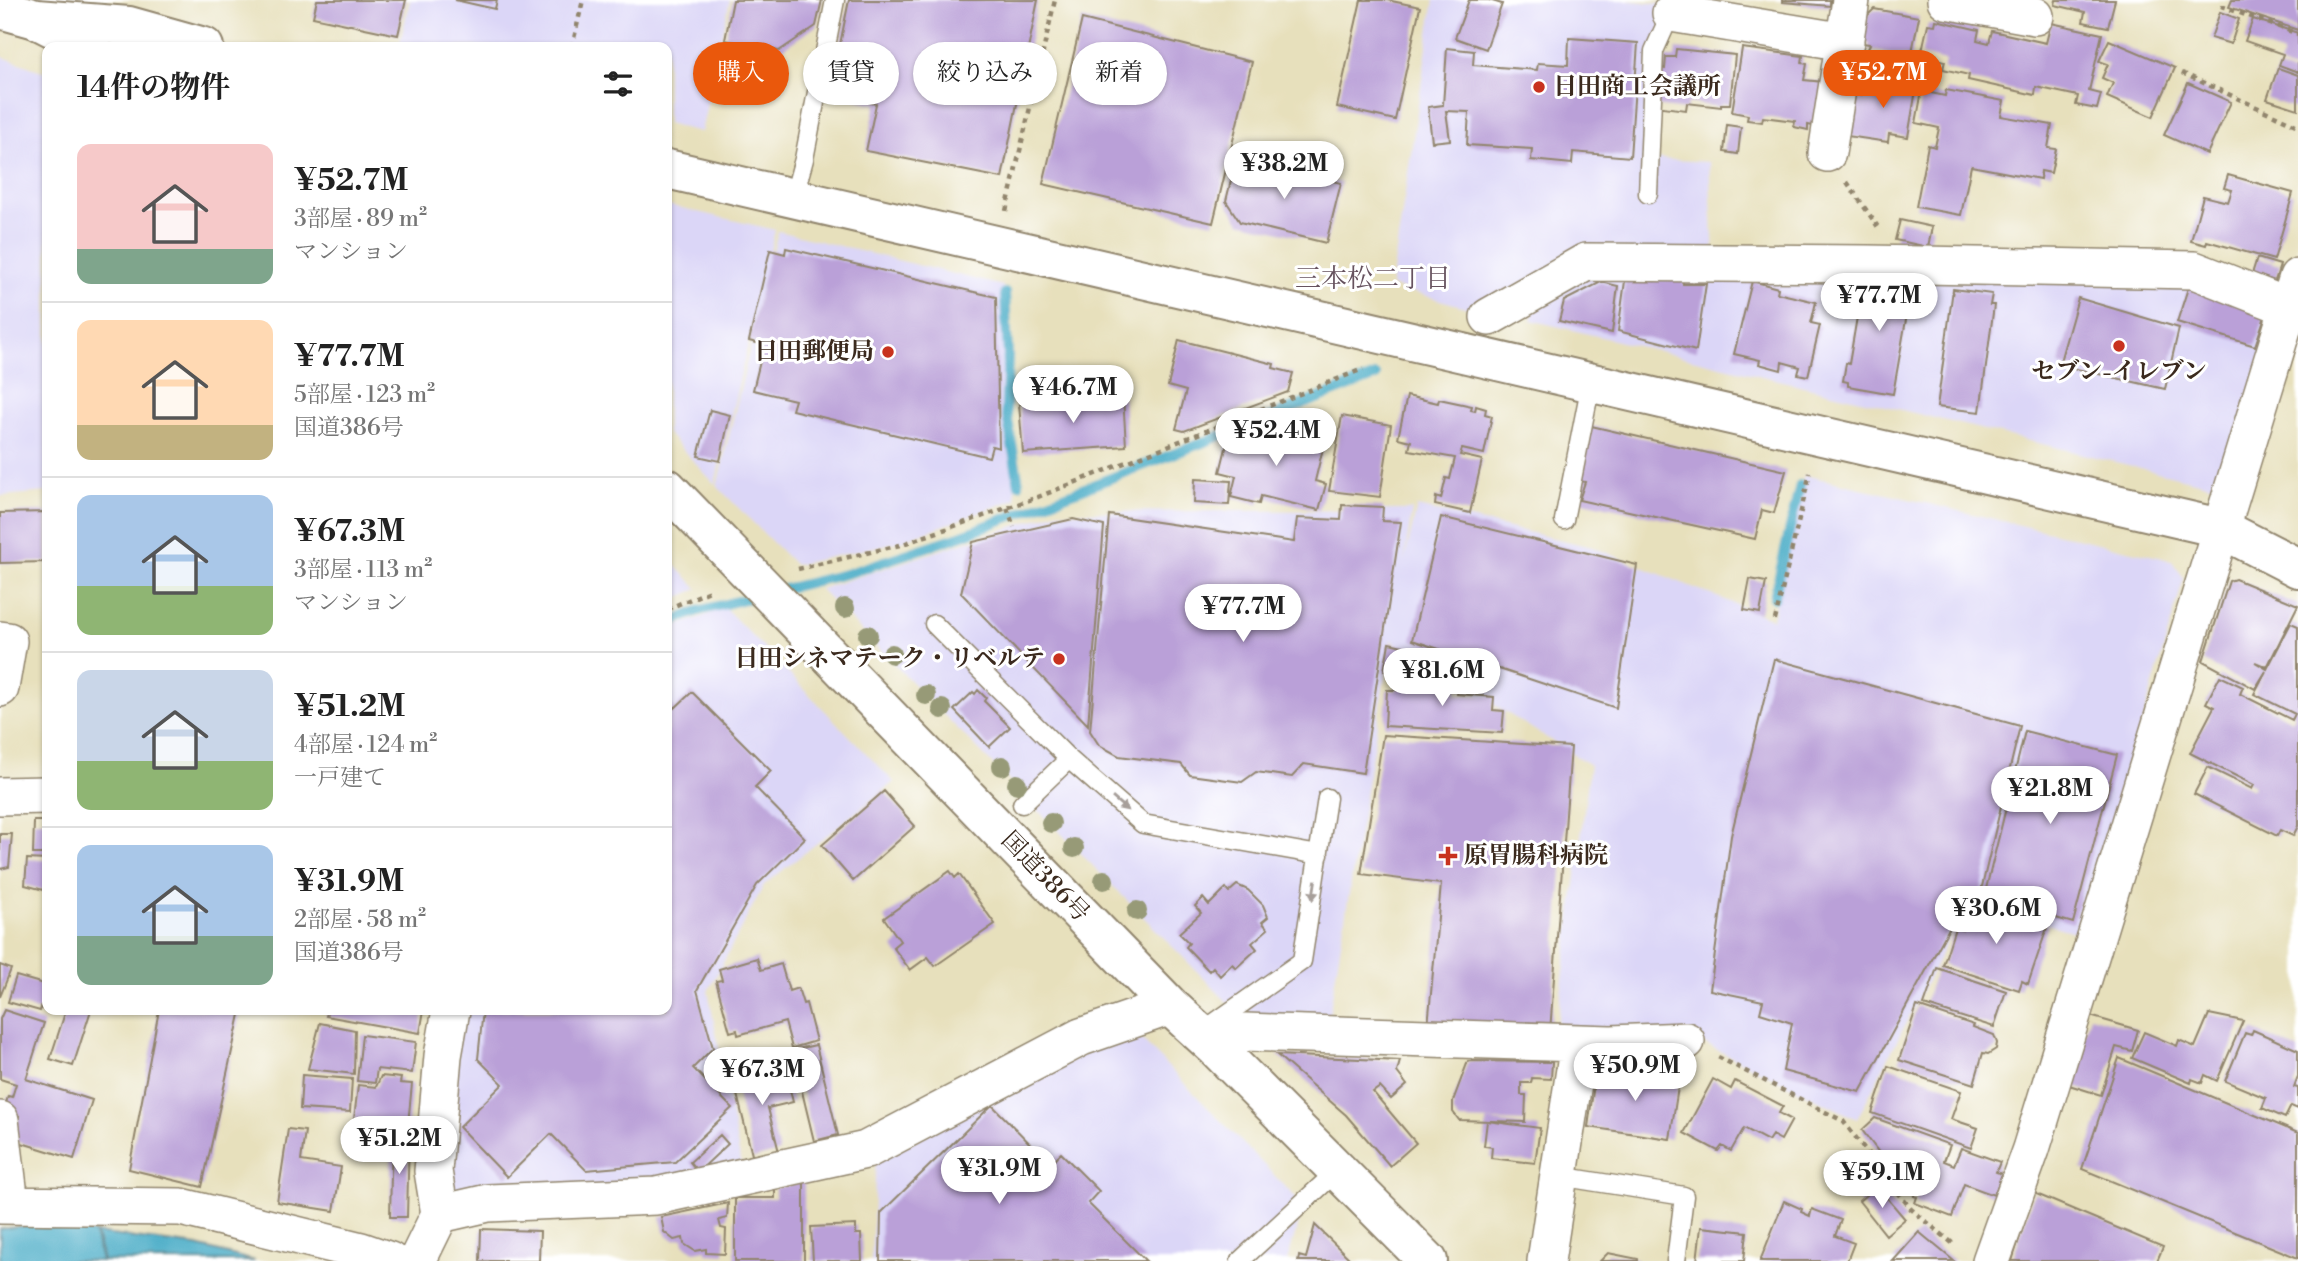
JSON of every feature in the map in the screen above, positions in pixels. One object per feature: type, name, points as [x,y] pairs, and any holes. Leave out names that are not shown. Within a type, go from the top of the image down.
[{"type":"main road","points":[[0,9],[36,19],[129,26],[186,42]]},
{"type":"main road","points":[[36,19],[81,42]]},
{"type":"main road","points":[[672,170],[2220,528],[2298,568]]},
{"type":"main road","name":"国道386号","points":[[672,493],[1170,1006],[1208,1040],[1428,1261]]},
{"type":"street","points":[[1826,153],[1851,0]]},
{"type":"street","points":[[1946,0],[2035,16]]},
{"type":"street","points":[[1671,13],[1845,42]]},
{"type":"street","points":[[1489,317],[1586,262],[1905,264],[2194,270],[2295,298],[2220,528],[2031,1149],[1977,1257]]},
{"type":"street","points":[[0,640],[8,641],[0,688]]},
{"type":"street","points":[[0,796],[42,795]]},
{"type":"street","points":[[440,1214],[488,1203],[656,1196],[866,1150],[1081,1037],[1170,1006]]},
{"type":"street","points":[[416,1261],[440,1214],[433,1171],[443,1056],[450,1015]]},
{"type":"street","points":[[1208,1040],[1245,1032],[1611,1044],[1686,1041]]},
{"type":"street","points":[[1546,1261],[1579,1043]]},
{"type":"street","points":[[0,1120],[5,1205],[181,1207],[361,1251],[390,1261]]},
{"type":"lane","points":[[793,199],[804,159],[835,0]]},
{"type":"lane","points":[[1648,194],[1654,51],[1671,13]]},
{"type":"lane","points":[[1564,520],[1591,383]]},
{"type":"lane","points":[[934,624],[1069,759],[1143,824],[1320,855]]},
{"type":"lane","points":[[1022,804],[1069,759]]},
{"type":"lane","points":[[1208,1040],[1302,961],[1327,798]]},
{"type":"lane","points":[[1240,1261],[1338,1170]]},
{"type":"lane","points":[[1559,1176],[1684,1196],[1676,1261]]},
{"type":"path","points":[[573,42],[583,0]]},
{"type":"path","points":[[1008,206],[1055,0]]},
{"type":"path","points":[[2221,6],[2298,34]]},
{"type":"path","points":[[2182,74],[2298,126]]},
{"type":"path","points":[[1826,153],[1905,264]]},
{"type":"path","points":[[791,571],[900,545],[1008,509],[1374,365]]},
{"type":"path","points":[[1775,620],[1811,468]]},
{"type":"path","points":[[1008,509],[1014,527]]},
{"type":"path","points":[[672,607],[713,589]]},
{"type":"path","points":[[1686,1041],[1843,1121],[1911,1209],[1977,1257]]},
{"type":"shaded area","points":[[410,0],[730,0],[721,42],[693,42],[693,105],[707,105],[701,132],[672,125],[672,42],[400,42]]},
{"type":"shaded area","points":[[1434,0],[1623,0],[1662,4],[1655,159],[1709,162],[1714,259],[1581,259],[1486,313],[1391,286]]},
{"type":"shaded area","points":[[0,56],[42,71],[42,492],[0,496]]},
{"type":"shaded area","points":[[672,206],[775,230],[715,484],[672,438]]},
{"type":"shaded area","points":[[778,231],[1003,286],[1016,499],[901,541],[795,565],[717,486]]},
{"type":"shaded area","points":[[1588,270],[2145,275],[2279,312],[2227,489],[1531,320],[1538,300]]},
{"type":"shaded area","points":[[1804,475],[2171,560],[2184,578],[2081,934],[1968,901],[1857,1119],[1693,1038],[1556,1034],[1590,765],[1391,640],[1327,1027],[1246,1021],[820,589],[1058,512],[1412,510],[1404,562],[1417,507],[1592,547],[1772,619]]},
{"type":"shaded area","points":[[672,562],[698,589],[672,600]]},
{"type":"shaded area","points":[[725,608],[894,782],[764,885],[708,991],[742,1169],[656,1187],[449,1194],[459,1015],[672,1015],[672,628]]},
{"type":"shaded area","points":[[1138,1036],[1304,1206],[1287,1261],[871,1261],[876,1160],[1113,1039]]},
{"type":"water","points":[[29,1225],[94,1233],[101,1261],[0,1261],[0,1229]]},
{"type":"water","points":[[96,1233],[197,1246],[255,1261],[103,1261]]},
{"type":"building","points":[[317,0],[406,0],[398,35],[313,17]]},
{"type":"building","points":[[455,0],[497,0],[495,9]]},
{"type":"building","points":[[733,0],[822,0],[816,26],[789,44],[789,42],[725,40]]},
{"type":"building","points":[[849,0],[1038,0],[1030,42],[913,42],[913,105],[1017,105],[1002,178],[866,151],[876,105],[899,105],[899,42],[841,42]]},
{"type":"building","points":[[1361,0],[1387,0],[1420,7],[1395,120],[1337,107]]},
{"type":"building","points":[[1469,0],[1489,0],[1502,4],[1486,49],[1455,38]]},
{"type":"building","points":[[1830,0],[1830,6],[1783,2]]},
{"type":"building","points":[[2056,0],[2115,0],[2108,27],[2083,22],[2085,12],[2055,5]]},
{"type":"building","points":[[2232,0],[2298,0],[2298,30],[2229,7]]},
{"type":"building","points":[[1874,9],[1919,17],[1911,57],[1868,49],[1870,44],[1862,43],[1867,16]]},
{"type":"building","points":[[2220,12],[2239,19],[2231,44],[2211,38]]},
{"type":"building","points":[[1082,19],[1252,62],[1213,223],[1043,184],[1071,66],[1071,105],[1167,105],[1167,42],[1077,42]]},
{"type":"building","points":[[2253,19],[2298,33],[2298,72],[2279,65],[2283,54],[2245,41]]},
{"type":"building","points":[[1936,20],[1979,30],[1977,40],[1989,43],[1992,31],[2046,43],[2051,23],[2102,34],[2089,91],[2101,94],[2097,109],[2076,105],[2078,96],[2036,87],[2035,95],[1968,80],[1969,75],[1943,69],[1945,61],[1921,55],[1928,24],[1935,25]]},
{"type":"building","name":"日田商工会議所","points":[[1569,38],[1638,43],[1630,157],[1573,152],[1572,164],[1531,160],[1532,149],[1467,145],[1469,112],[1446,111],[1450,140],[1432,142],[1428,107],[1443,105],[1447,48],[1474,51],[1473,65],[1537,70],[1538,63],[1568,65]]},
{"type":"building","points":[[2109,40],[2175,68],[2153,117],[2107,97],[2113,83],[2102,78],[2108,64],[2099,61]]},
{"type":"building","points":[[1742,48],[1803,56],[1802,63],[1807,64],[1804,80],[1824,82],[1818,127],[1808,125],[1808,130],[1794,127],[1795,121],[1763,117],[1762,122],[1747,120],[1748,115],[1732,112]]},
{"type":"building","points":[[1676,49],[1735,55],[1730,104],[1721,104],[1721,107],[1687,103],[1686,110],[1654,106],[1658,67],[1665,69],[1666,57],[1675,57]]},
{"type":"building","points":[[2278,68],[2298,75],[2298,109],[2267,99]]},
{"type":"building","points":[[1893,74],[1918,78],[1908,137],[1889,134],[1888,142],[1847,136],[1854,94],[1860,95],[1862,82],[1892,86]]},
{"type":"building","points":[[2188,83],[2231,102],[2207,154],[2164,135]]},
{"type":"building","points":[[1946,90],[2004,101],[2001,116],[2052,125],[2048,148],[2056,149],[2051,173],[2041,171],[2040,179],[1971,166],[1961,215],[1916,207],[1928,145],[1935,147],[1939,128],[1916,123],[1922,91],[1945,96]]},
{"type":"building","points":[[1727,125],[1741,127],[1738,154],[1724,152]]},
{"type":"building","points":[[1255,162],[1341,183],[1326,243],[1240,222],[1226,201],[1233,172],[1252,176]]},
{"type":"building","points":[[2228,175],[2293,193],[2274,260],[2207,241],[2206,245],[2191,241],[2203,196],[2228,202],[2232,190],[2224,188]]},
{"type":"building","points":[[1900,220],[1932,227],[1928,247],[1895,240]]},
{"type":"building","points":[[786,248],[996,297],[999,448],[992,446],[989,457],[792,410],[795,400],[753,390],[764,345],[749,341],[770,250],[785,254]]},
{"type":"building","points":[[2257,258],[2280,265],[2275,281],[2252,274]]},
{"type":"building","points":[[1914,274],[1893,394],[1848,386],[1848,382],[1843,381],[1846,363],[1849,364],[1864,276]]},
{"type":"building","points":[[1683,280],[1683,284],[1706,284],[1696,351],[1618,331],[1625,281]]},
{"type":"building","points":[[1752,281],[1778,288],[1777,293],[1816,302],[1811,323],[1820,325],[1808,376],[1798,374],[1800,367],[1782,362],[1781,370],[1759,364],[1760,360],[1734,354]]},
{"type":"building","points":[[1601,282],[1618,286],[1612,333],[1559,321],[1564,301]]},
{"type":"building","points":[[2188,288],[2266,313],[2255,346],[2177,322]]},
{"type":"building","points":[[1953,289],[1992,294],[1990,305],[1994,305],[1980,412],[1937,407]]},
{"type":"building","name":"セブン-イレブン","points":[[2078,298],[2179,328],[2165,389],[2059,365]]},
{"type":"building","points":[[1179,340],[1274,364],[1273,368],[1293,373],[1288,392],[1184,431],[1176,429],[1186,391],[1168,386]]},
{"type":"building","points":[[1123,396],[1126,446],[1023,453],[1019,404]]},
{"type":"building","points":[[1407,396],[1438,403],[1439,399],[1472,406],[1471,410],[1475,411],[1476,406],[1486,409],[1485,414],[1492,416],[1484,454],[1462,449],[1460,455],[1482,460],[1470,513],[1435,505],[1436,497],[1441,499],[1446,478],[1450,479],[1455,458],[1409,450],[1411,441],[1398,438]]},
{"type":"building","points":[[710,410],[730,415],[720,461],[698,456]]},
{"type":"building","points":[[1342,416],[1391,425],[1380,497],[1329,491]]},
{"type":"building","points":[[1587,425],[1786,471],[1774,513],[1762,510],[1755,539],[1579,500],[1585,482],[1565,478]]},
{"type":"building","points":[[1280,429],[1325,440],[1315,481],[1326,484],[1319,510],[1261,496],[1259,504],[1231,497],[1236,476],[1220,472],[1227,444],[1249,434],[1269,439],[1270,434],[1277,436]]},
{"type":"building","points":[[1195,479],[1231,481],[1229,505],[1194,503]]},
{"type":"building","points":[[1342,505],[1383,507],[1382,521],[1401,522],[1363,773],[1304,764],[1292,777],[1256,772],[1242,782],[1190,775],[1181,764],[1119,756],[1099,745],[1090,731],[1109,515],[1294,542],[1297,518],[1341,520]]},
{"type":"building","points":[[42,512],[42,562],[0,563],[0,513]]},
{"type":"building","points":[[1441,517],[1637,565],[1616,708],[1412,640]]},
{"type":"building","name":"日田シネマテーク・リベルテ","points":[[1073,519],[1104,526],[1088,725],[961,593],[973,542]]},
{"type":"building","points":[[1750,579],[1766,582],[1760,613],[1744,610]]},
{"type":"building","points":[[2235,579],[2298,605],[2267,667],[2255,662],[2267,669],[2291,623],[2298,626],[2298,826],[2293,836],[2280,830],[2277,836],[2194,794],[2208,767],[2252,789],[2254,785],[2190,753],[2214,707],[2206,703],[2220,676],[2243,687],[2240,694],[2292,720],[2295,714],[2254,694],[2266,671],[2255,689],[2203,661],[2229,581]]},
{"type":"building","points":[[1389,643],[1426,651],[1425,653],[1444,663],[1438,674],[1422,666],[1420,678],[1384,671]]},
{"type":"building","points":[[1774,659],[2020,726],[1980,895],[1966,897],[1860,1092],[1783,1071],[1792,1023],[1760,1013],[1763,1001],[1710,990],[1731,836]]},
{"type":"building","points":[[1456,675],[1473,684],[1469,692],[1458,686],[1457,694],[1494,697],[1493,710],[1504,711],[1502,733],[1385,726],[1387,690],[1397,690],[1397,682],[1433,684],[1434,679],[1454,680]]},
{"type":"building","points":[[978,690],[986,698],[984,701],[1010,727],[989,747],[954,710]]},
{"type":"building","points":[[692,692],[771,771],[755,787],[805,838],[757,885],[697,990],[713,1048],[693,1068],[732,1108],[675,1162],[586,1170],[551,1134],[507,1177],[459,1127],[503,1084],[478,1059],[482,1015],[672,1015],[672,705],[675,708]]},
{"type":"building","points":[[2025,731],[2117,755],[2073,923],[1984,897]]},
{"type":"building","points":[[1383,735],[1571,747],[1550,1032],[1428,1026],[1441,884],[1361,874]]},
{"type":"building","points":[[884,791],[915,826],[853,881],[822,845]]},
{"type":"building","points":[[34,821],[42,821],[42,854],[33,854]]},
{"type":"building","points":[[0,834],[12,834],[9,867],[0,869]]},
{"type":"building","points":[[27,859],[42,860],[42,890],[25,885]]},
{"type":"building","points":[[950,871],[955,878],[959,874],[995,924],[935,966],[928,957],[910,970],[893,947],[900,941],[884,918]]},
{"type":"building","points":[[1237,885],[1248,890],[1263,905],[1268,917],[1262,922],[1268,929],[1252,943],[1257,949],[1236,968],[1232,964],[1220,976],[1213,967],[1209,971],[1186,947],[1189,943],[1179,933],[1201,913],[1195,906],[1203,898],[1209,905],[1226,888],[1229,892]]},
{"type":"building","points":[[1972,900],[2048,925],[2028,984],[2022,981],[2019,990],[1943,965],[1955,928],[1962,930]]},
{"type":"building","points":[[757,958],[761,970],[781,964],[789,991],[798,988],[803,1004],[806,1003],[816,1041],[792,1048],[785,1022],[738,1035],[737,1030],[730,1032],[716,981],[722,980],[719,969]]},
{"type":"building","points":[[0,965],[11,969],[0,997]]},
{"type":"building","points":[[1937,968],[2006,991],[1994,1027],[1924,1005]]},
{"type":"building","points":[[16,976],[42,984],[40,1011],[8,1002]]},
{"type":"building","points":[[1917,1006],[1974,1025],[1973,1027],[1994,1035],[1996,1049],[1988,1054],[1983,1053],[1974,1084],[1899,1060]]},
{"type":"building","points":[[4,1010],[44,1023],[26,1079],[92,1100],[74,1159],[12,1140],[19,1116],[4,1111],[8,1096],[12,1097],[16,1084],[0,1079],[0,1019]]},
{"type":"building","points":[[2209,1014],[2243,1021],[2217,1081],[2205,1075],[2202,1083],[2192,1079],[2191,1083],[2132,1058],[2144,1032],[2177,1046],[2179,1040],[2195,1047]]},
{"type":"building","points":[[64,1015],[89,1015],[73,1066],[50,1059]]},
{"type":"building","points":[[158,1015],[240,1015],[202,1187],[129,1169]]},
{"type":"building","points":[[326,1015],[423,1015],[420,1033]]},
{"type":"building","points":[[2090,1016],[2138,1030],[2132,1051],[2116,1047],[2101,1095],[2069,1085]]},
{"type":"building","points":[[320,1023],[355,1030],[354,1074],[308,1069]]},
{"type":"building","points":[[2253,1030],[2298,1050],[2298,1076],[2294,1087],[2298,1088],[2298,1109],[2291,1106],[2285,1118],[2262,1108],[2266,1098],[2225,1081],[2245,1033],[2251,1035]]},
{"type":"building","points":[[362,1035],[416,1042],[412,1073],[377,1069],[375,1083],[357,1081]]},
{"type":"building","points":[[816,1045],[838,1135],[814,1141],[792,1050]]},
{"type":"building","points":[[1277,1055],[1400,1061],[1397,1072],[1407,1085],[1391,1099],[1380,1087],[1373,1092],[1416,1143],[1390,1166],[1346,1115]]},
{"type":"building","points":[[2119,1058],[2298,1133],[2298,1258],[2082,1169]]},
{"type":"building","points":[[1468,1061],[1552,1062],[1551,1079],[1532,1078],[1531,1083],[1521,1083],[1521,1095],[1526,1095],[1525,1122],[1459,1120],[1453,1112],[1453,1101]]},
{"type":"building","points":[[784,1066],[793,1102],[768,1108],[779,1152],[753,1159],[733,1078]]},
{"type":"building","points":[[1669,1066],[1681,1068],[1670,1139],[1588,1127],[1595,1077],[1603,1079],[1605,1070],[1667,1079]]},
{"type":"building","points":[[1888,1066],[1961,1091],[1951,1119],[1978,1128],[1971,1148],[1872,1113]]},
{"type":"building","points":[[302,1075],[352,1079],[350,1112],[300,1109]]},
{"type":"building","points":[[381,1076],[401,1078],[400,1083],[412,1084],[408,1124],[354,1119],[358,1085],[376,1087]]},
{"type":"building","points":[[1713,1079],[1731,1089],[1735,1081],[1783,1106],[1779,1113],[1792,1120],[1781,1140],[1772,1135],[1768,1141],[1744,1128],[1731,1151],[1722,1146],[1718,1151],[1684,1133]]},
{"type":"building","points":[[992,1105],[1050,1164],[1061,1153],[1099,1191],[1088,1203],[1146,1261],[880,1261],[881,1213]]},
{"type":"building","points":[[1875,1118],[1950,1145],[1944,1161],[1954,1165],[1961,1148],[2000,1162],[1996,1172],[2002,1174],[1994,1195],[1964,1184],[1952,1217],[1915,1203],[1916,1190],[1900,1184],[1904,1174],[1889,1168],[1891,1164],[1886,1162],[1862,1130]]},
{"type":"building","points":[[1487,1121],[1540,1128],[1535,1163],[1491,1158],[1492,1147],[1484,1146]]},
{"type":"building","points":[[288,1129],[305,1131],[301,1161],[341,1167],[334,1211],[277,1202]]},
{"type":"building","points":[[392,1134],[409,1135],[407,1217],[390,1217]]},
{"type":"building","points":[[720,1135],[728,1144],[698,1172],[690,1162]]},
{"type":"building","points":[[804,1182],[804,1261],[735,1261],[735,1198],[775,1198],[775,1188]]},
{"type":"building","points":[[1877,1186],[1905,1219],[1886,1235],[1859,1201]]},
{"type":"building","points":[[2034,1193],[2163,1247],[2157,1261],[2012,1261]]},
{"type":"building","points":[[1784,1201],[1810,1216],[1812,1209],[1841,1220],[1835,1236],[1854,1243],[1847,1261],[1760,1261]]},
{"type":"building","points":[[728,1203],[727,1218],[719,1220],[721,1228],[726,1229],[725,1254],[706,1253],[706,1249],[695,1251],[684,1244],[683,1238],[674,1240],[664,1232],[661,1217]]},
{"type":"building","points":[[856,1225],[856,1234],[861,1234],[862,1261],[813,1261],[811,1227]]},
{"type":"building","points":[[1315,1225],[1352,1261],[1298,1261],[1299,1256],[1306,1258]]},
{"type":"building","points":[[1701,1227],[1747,1232],[1744,1261],[1697,1261]]},
{"type":"building","points":[[481,1229],[540,1231],[539,1261],[480,1261]]},
{"type":"building","points":[[1919,1232],[1954,1261],[1893,1261]]},
{"type":"building","points":[[1608,1253],[1638,1259],[1638,1261],[1600,1261]]},
{"type":"waterway","points":[[1005,293],[1008,354],[1006,409],[1019,484]]},
{"type":"waterway","points":[[776,591],[849,573],[960,536],[1376,376]]},
{"type":"waterway","points":[[1774,598],[1800,485]]},
{"type":"waterway","points":[[672,622],[698,611],[761,595]]},
{"type":"place","name":"日田商工会議所","points":[[1539,87]]},
{"type":"place","name":"セブン-イレブン","points":[[2119,346]]},
{"type":"place","name":"日田郵便局","points":[[888,352]]},
{"type":"place","name":"日田シネマテーク・リベルテ","points":[[1059,659]]},
{"type":"place","name":"原胃腸科病院","points":[[1448,856]]},
{"type":"district","name":"三本松二丁目","points":[[1373,279]]}]
